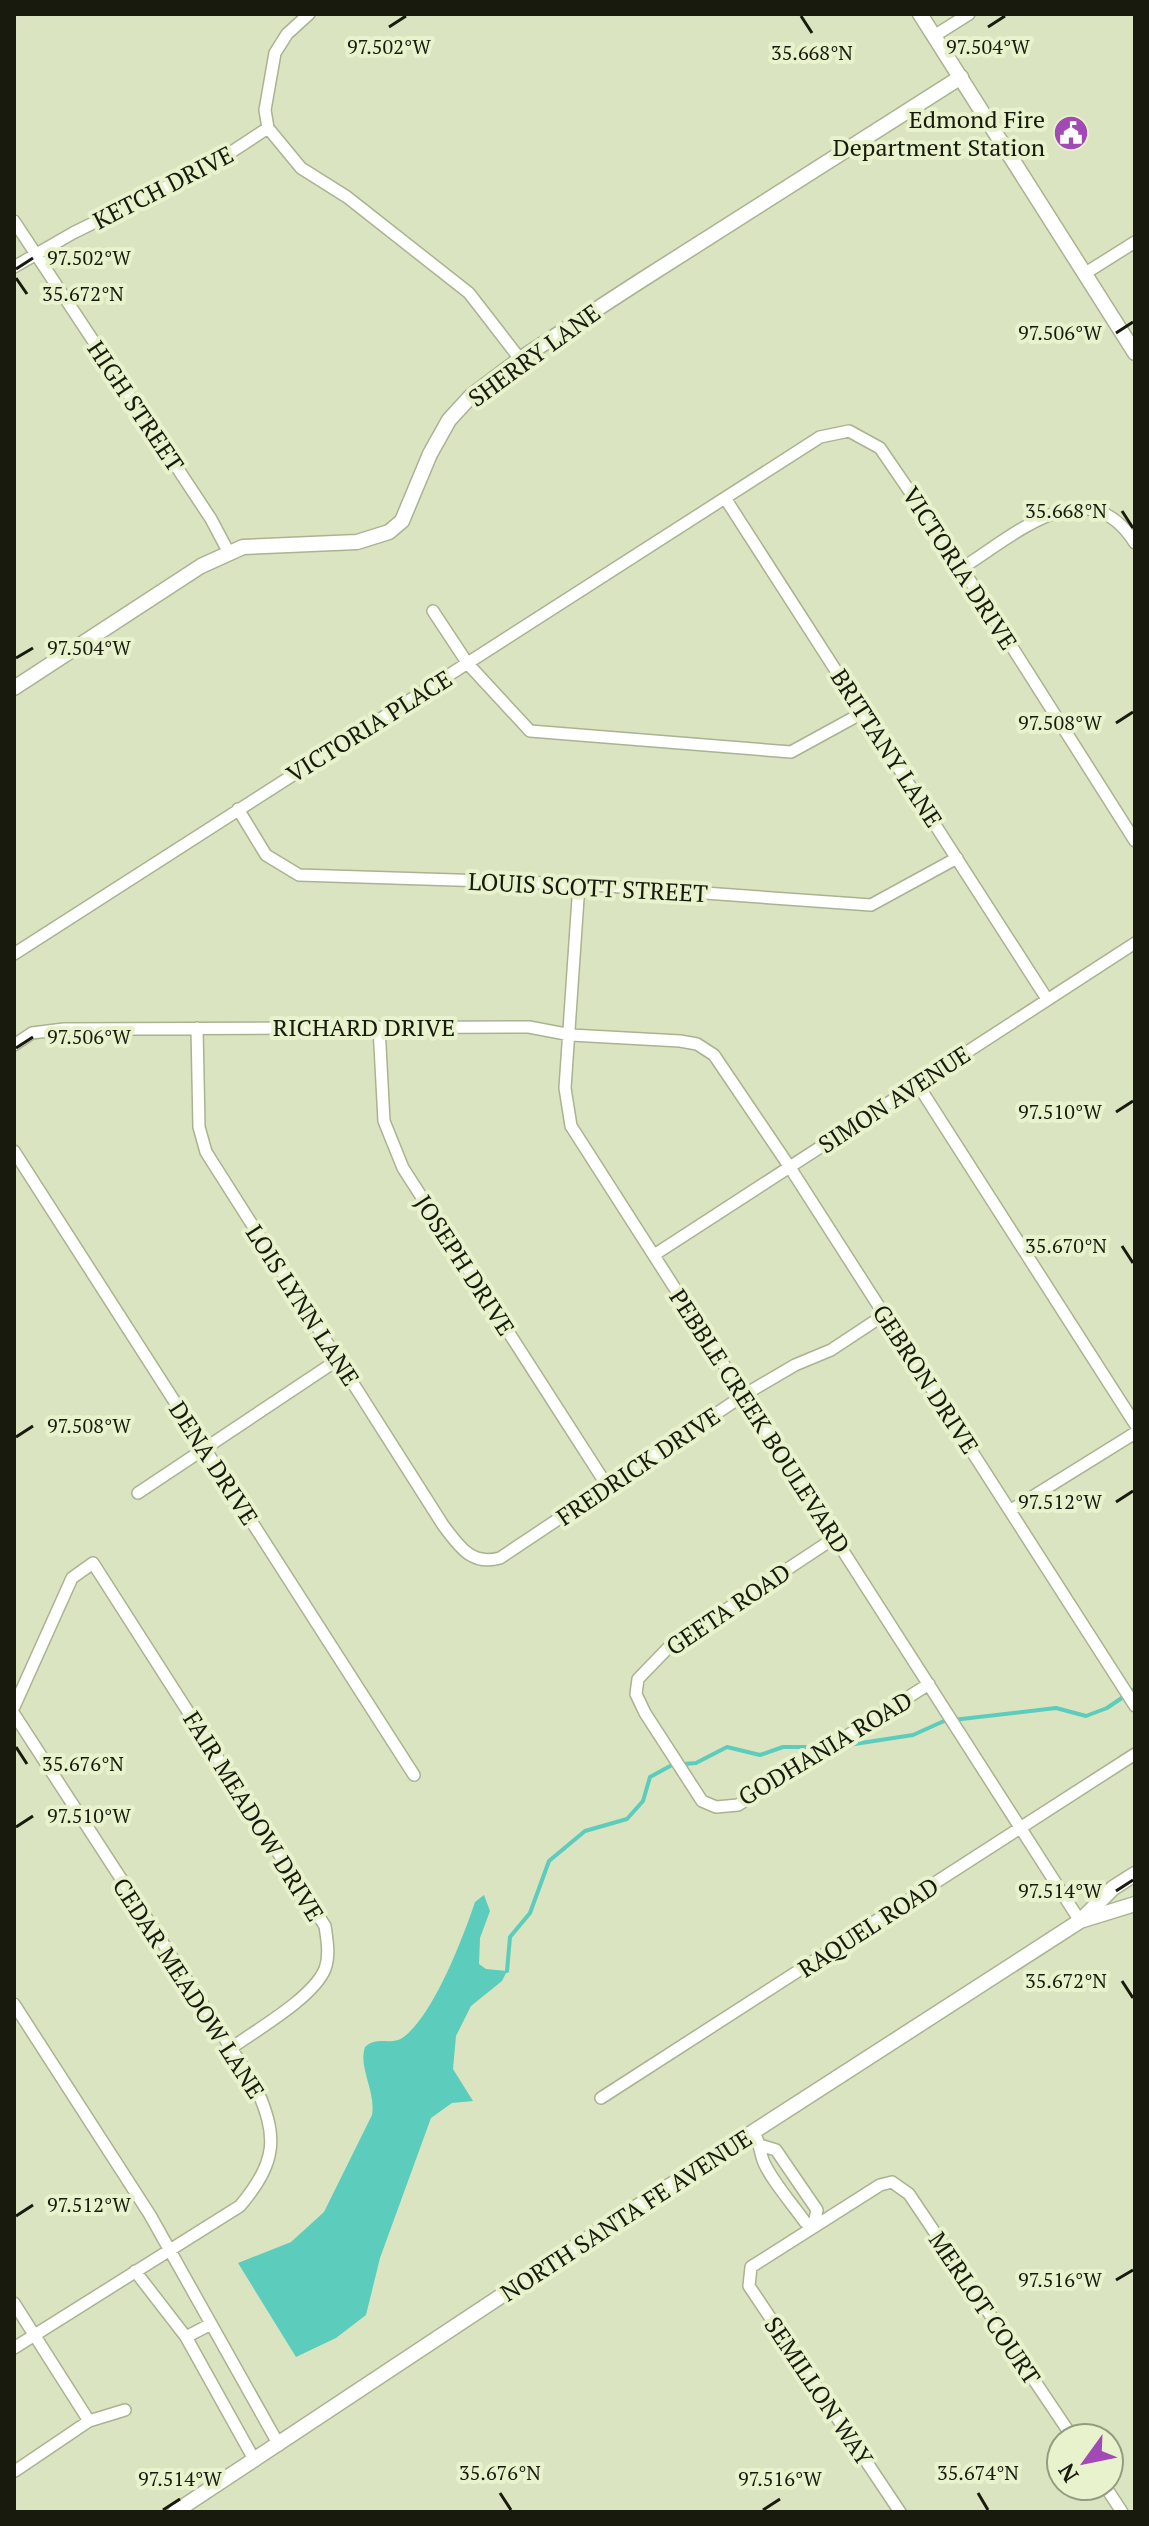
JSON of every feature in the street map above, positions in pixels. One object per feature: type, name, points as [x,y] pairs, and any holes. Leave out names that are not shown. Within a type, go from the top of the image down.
[{"type":"street","points":[[309,14],[287,34],[275,53],[265,110],[268,128],[301,168],[372,216],[469,293],[520,359]]},
{"type":"street","points":[[920,14],[1135,353]]},
{"type":"street","points":[[934,36],[969,14]]},
{"type":"street","name":"SHERRY LANE","points":[[14,688],[201,566],[229,553],[265,545],[370,540],[389,532],[402,521],[430,454],[449,420],[471,396],[520,359],[961,77]]},
{"type":"street","name":"KETCH DRIVE","points":[[14,267],[73,233],[213,164],[268,128]]},
{"type":"street","name":"HIGH STREET","points":[[14,221],[211,519],[229,553]]},
{"type":"street","points":[[1084,274],[1135,242]]},
{"type":"street","name":"VICTORIA DRIVE","points":[[725,498],[820,437],[849,431],[880,448],[962,568],[1135,841]]},
{"type":"street","name":"VICTORIA PLACE","points":[[14,954],[725,498]]},
{"type":"street","name":"BRITTANY LANE","points":[[725,498],[1047,999]]},
{"type":"street","points":[[962,568],[1051,514],[1077,505],[1098,510],[1117,520],[1135,543]]},
{"type":"street","points":[[433,611],[468,664],[530,731],[791,752],[864,712]]},
{"type":"street","name":"LOUIS SCOTT STREET","points":[[238,809],[266,855],[299,875],[579,884],[871,905],[957,858]]},
{"type":"street","name":"PEBBLE CREEK BOULEVARD","points":[[579,884],[565,1088],[571,1126],[1080,1921]]},
{"type":"street","name":"SIMON AVENUE","points":[[654,1255],[1135,943]]},
{"type":"street","name":"JOSEPH DRIVE","points":[[379,1027],[384,1121],[403,1168],[606,1484]]},
{"type":"street","name":"RICHARD DRIVE","points":[[14,1045],[32,1033],[64,1029],[529,1027],[571,1035],[680,1041],[697,1044],[714,1055]]},
{"type":"street","name":"LOIS LYNN LANE","points":[[197,1028],[199,1127],[206,1152],[443,1525],[473,1559]]},
{"type":"street","name":"GEBRON DRIVE","points":[[714,1055],[789,1166],[1135,1706]]},
{"type":"street","points":[[918,1085],[1135,1424]]},
{"type":"street","name":"DENA DRIVE","points":[[14,1151],[414,1775]]},
{"type":"street","name":"FREDRICK DRIVE","points":[[473,1559],[487,1562],[500,1558],[606,1484],[744,1395],[795,1365],[831,1350],[884,1315]]},
{"type":"street","points":[[138,1493],[339,1359]]},
{"type":"street","points":[[1011,1510],[1135,1433]]},
{"type":"street","name":"GEETA ROAD","points":[[636,1694],[638,1679],[668,1648],[836,1537]]},
{"type":"street","name":"FAIR MEADOW DRIVE","points":[[14,1707],[72,1578],[93,1563],[325,1926],[328,1947],[324,1969],[311,1990],[230,2049]]},
{"type":"street","name":"GODHANIA ROAD","points":[[636,1694],[693,1789],[702,1801],[716,1807],[738,1805],[759,1793],[929,1684]]},
{"type":"street","name":"CEDAR MEADOW LANE","points":[[14,1714],[255,2085],[271,2119],[272,2145],[264,2171],[240,2206],[14,2348]]},
{"type":"street","name":"RAQUEL ROAD","points":[[601,2098],[1135,1754]]},
{"type":"street","name":"NORTH SANTA FE AVENUE","points":[[175,2512],[456,2325],[1080,1921],[1113,1888],[1135,1874]]},
{"type":"street","name":"NORTH SANTA FE AVENUE","points":[[1080,1921],[1135,1904]]},
{"type":"street","points":[[14,2004],[150,2215],[279,2445]]},
{"type":"street","points":[[754,2133],[763,2146],[776,2150],[817,2210],[814,2224],[805,2222],[787,2197],[761,2156],[763,2146]]},
{"type":"street","name":"MERLOT COURT","points":[[814,2224],[880,2185],[892,2182],[909,2194],[1062,2422]]},
{"type":"street","points":[[787,2197],[801,2187]]},
{"type":"street","name":"SEMILLON WAY","points":[[814,2224],[751,2267],[749,2286],[900,2512]]},
{"type":"street","points":[[135,2271],[186,2337],[255,2461]]},
{"type":"street","points":[[14,2303],[89,2421]]},
{"type":"street","points":[[186,2337],[211,2324]]},
{"type":"street","points":[[15,2471],[89,2421],[125,2410]]},
{"type":"water","points":[[484,1895],[490,1911],[480,1938],[479,1964],[486,1969],[507,1971],[502,1981],[471,2006],[456,2036],[453,2069],[473,2101],[452,2103],[431,2118],[380,2258],[366,2315],[336,2338],[296,2357],[238,2263],[291,2242],[324,2212],[372,2115],[372,2097],[363,2055],[365,2047],[375,2042],[400,2039],[416,2025],[437,1993],[475,1902]]},
{"type":"waterway","points":[[835,1747],[913,1735],[944,1721],[1056,1708],[1086,1716],[1107,1708],[1135,1689]]},
{"type":"waterway","points":[[507,1971],[510,1937],[530,1913],[549,1861],[585,1831],[627,1819],[643,1801],[650,1777],[672,1765],[696,1763],[727,1747],[760,1755],[783,1747],[823,1747]]},
{"type":"place","name":"Edmond Fire Department Station","points":[[1071,133]]}]
